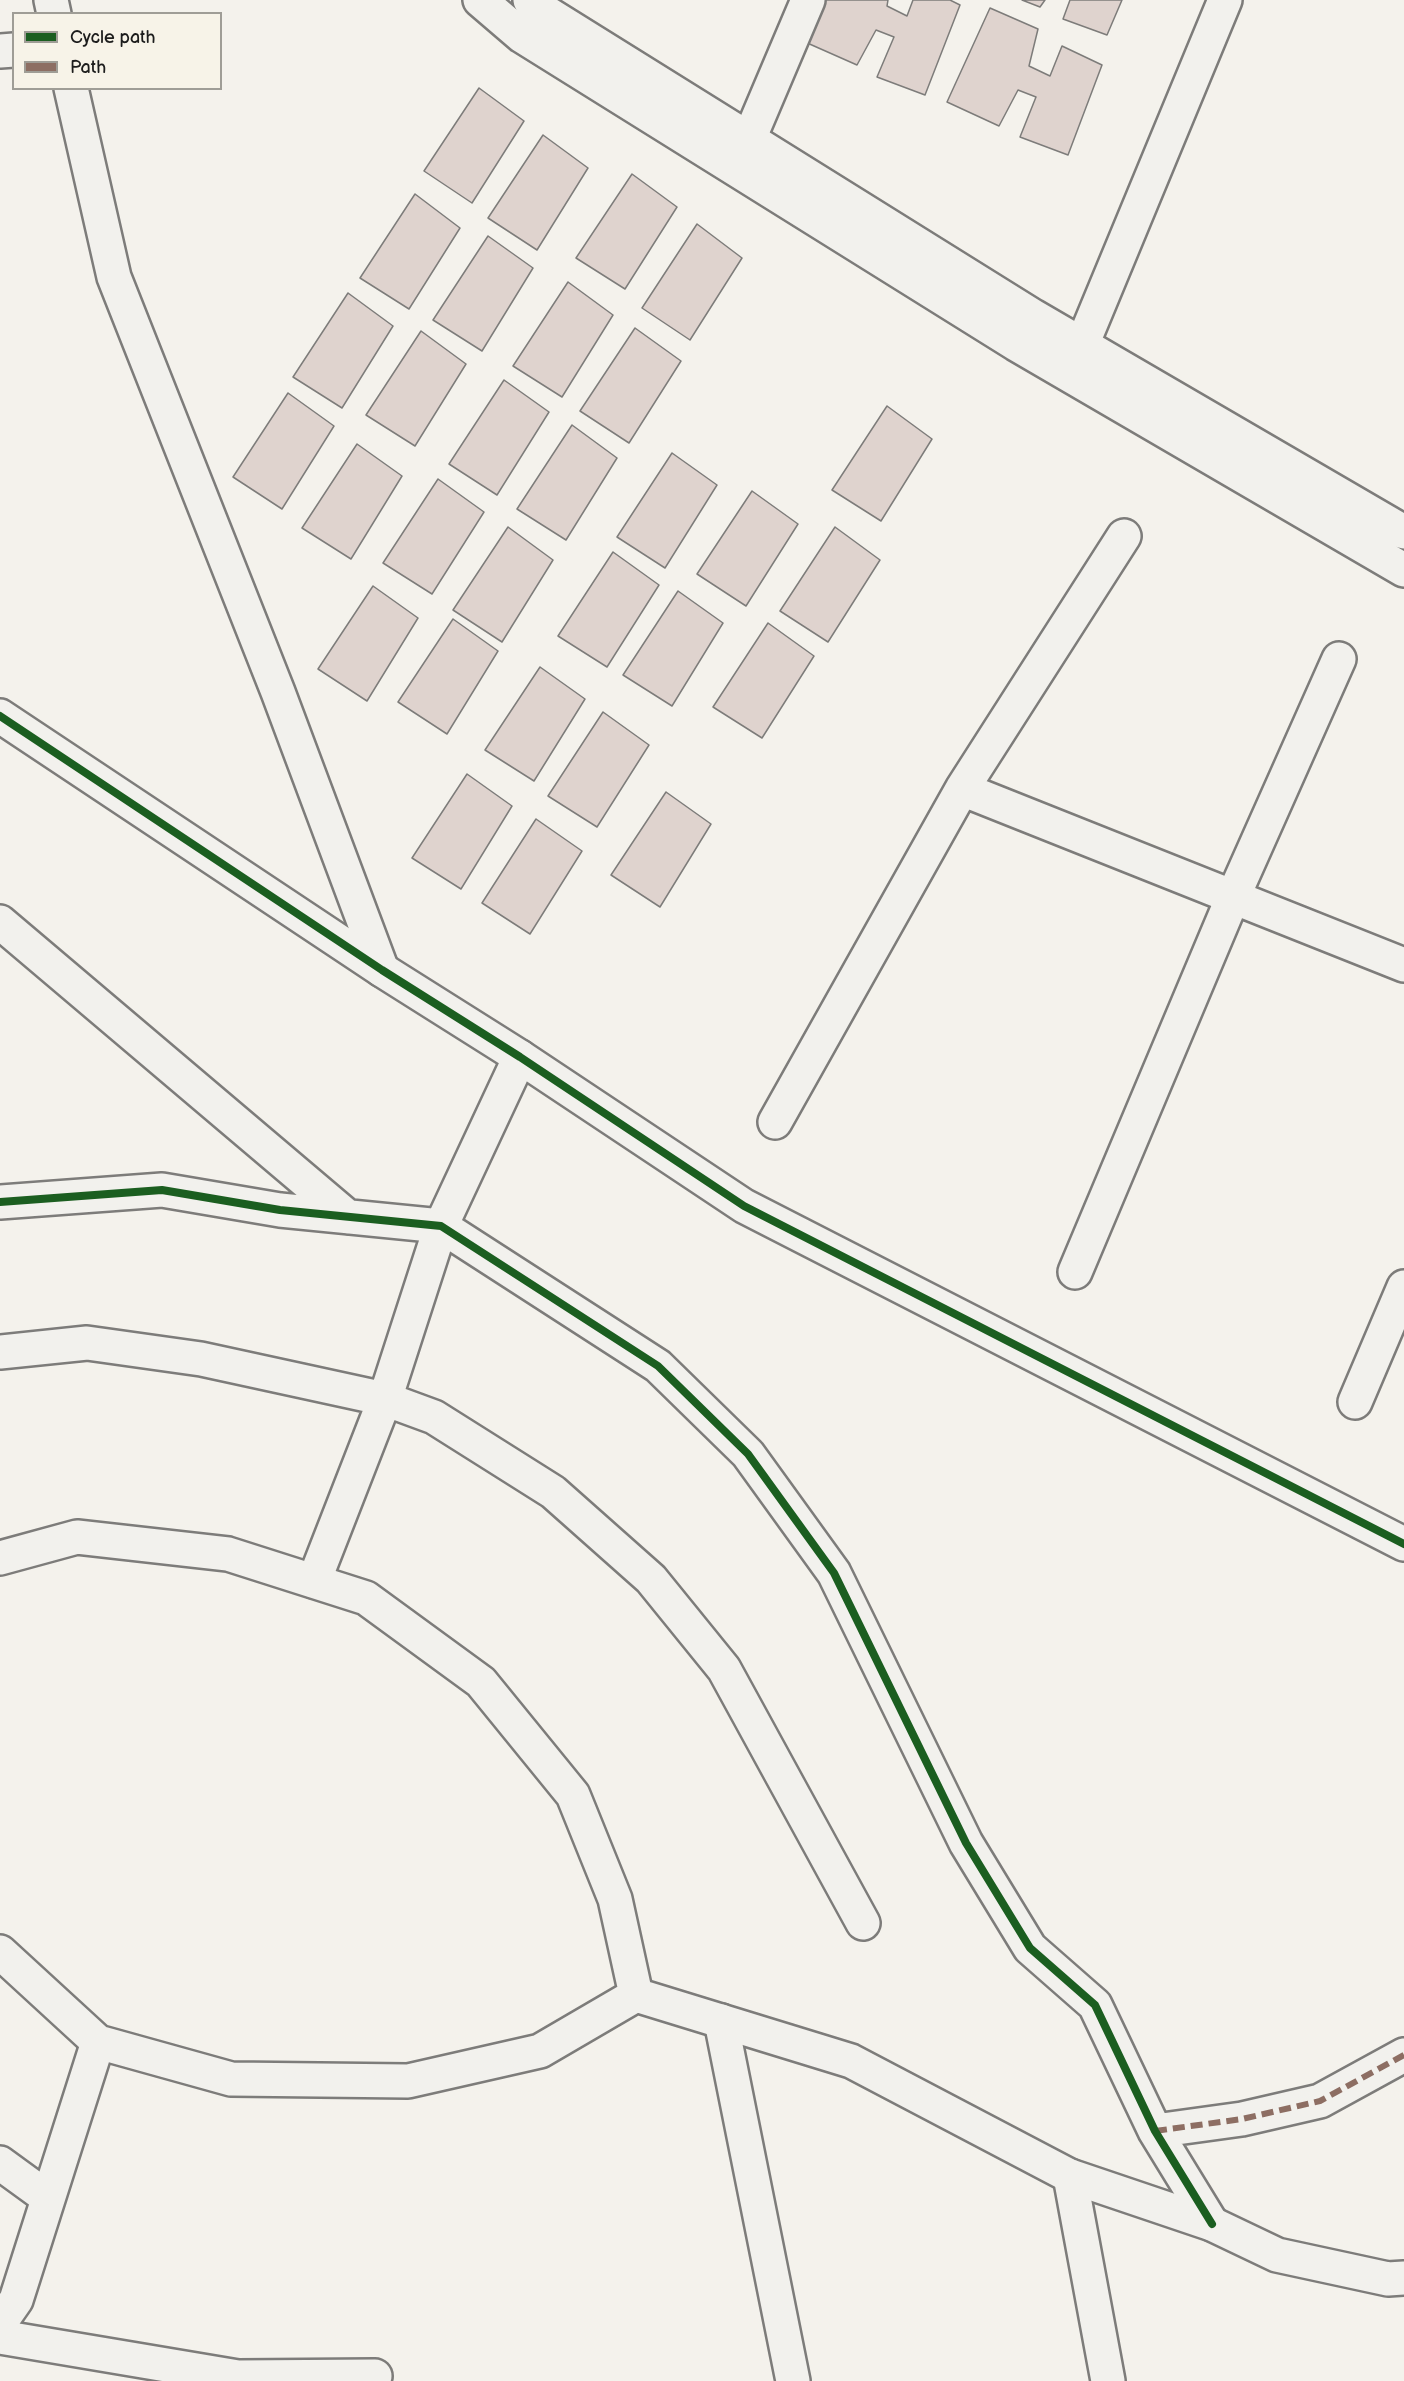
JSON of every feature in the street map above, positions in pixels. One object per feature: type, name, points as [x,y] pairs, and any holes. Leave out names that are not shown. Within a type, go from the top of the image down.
[{"type":"street","points":[[480,0],[522,36],[1016,344],[1404,570]]},
{"type":"street","points":[[530,0],[542,10],[1082,345],[1404,532]]},
{"type":"street","points":[[749,139],[808,0]]},
{"type":"street","points":[[1082,345],[1225,0]]},
{"type":"street","points":[[71,90],[114,277],[278,692],[382,970]]},
{"type":"street","points":[[775,1122],[962,789],[1124,536]]},
{"type":"street","points":[[1075,1272],[1233,897],[1339,659]]},
{"type":"street","points":[[0,716],[382,970],[520,1057],[744,1206],[1404,1544]]},
{"type":"street","points":[[962,789],[1404,964]]},
{"type":"street","points":[[0,922],[348,1216]]},
{"type":"street","points":[[314,1581],[386,1399],[441,1226],[520,1057]]},
{"type":"street","points":[[0,1202],[162,1190],[280,1210],[441,1226],[658,1366],[748,1454],[834,1573],[966,1843],[1030,1948],[1095,2005],[1155,2131],[1212,2224]]},
{"type":"street","points":[[1355,1402],[1404,1287]]},
{"type":"street","points":[[0,1352],[87,1343],[201,1359],[386,1399],[434,1417],[553,1491],[651,1579],[724,1669],[863,1923]]},
{"type":"street","points":[[0,1558],[77,1537],[228,1554],[366,1598],[481,1682],[573,1795],[615,1899],[636,1995]]},
{"type":"street","points":[[0,1952],[98,2042],[231,2079],[408,2081],[540,2051],[636,1995],[852,2061],[1070,2176],[1212,2224],[1277,2254],[1388,2280],[1404,2278]]},
{"type":"street","points":[[721,2021],[793,2381]]},
{"type":"street","points":[[0,2323],[16,2300],[98,2042]]},
{"type":"street","points":[[1155,2131],[1242,2119],[1320,2101],[1404,2055]]},
{"type":"street","points":[[0,2163],[48,2198]]},
{"type":"street","points":[[1070,2176],[1108,2381]]},
{"type":"street","points":[[0,2337],[238,2377],[375,2376]]},
{"type":"building","points":[[824,0],[888,0],[887,6],[907,16],[913,0],[950,0],[960,5],[925,95],[877,77],[894,37],[876,30],[857,65],[805,42]]},
{"type":"building","points":[[1022,0],[1045,0],[1040,7]]},
{"type":"building","points":[[1070,0],[1122,0],[1107,35],[1063,19]]},
{"type":"building","points":[[990,8],[1038,29],[1029,66],[1050,76],[1062,46],[1102,65],[1068,155],[1020,137],[1036,97],[1018,90],[999,126],[947,102]]},
{"type":"building","points":[[479,88],[524,121],[472,203],[424,171]]},
{"type":"building","points":[[543,135],[588,168],[537,250],[488,218]]},
{"type":"building","points":[[632,174],[677,207],[625,289],[576,258]]},
{"type":"building","points":[[415,194],[460,228],[409,309],[360,278]]},
{"type":"building","points":[[697,224],[742,258],[690,340],[642,308]]},
{"type":"building","points":[[488,236],[533,268],[482,351],[433,320]]},
{"type":"building","points":[[568,282],[613,315],[562,397],[513,366]]},
{"type":"building","points":[[348,293],[393,326],[342,408],[293,377]]},
{"type":"building","points":[[635,328],[681,361],[629,443],[580,411]]},
{"type":"building","points":[[421,331],[466,364],[415,446],[366,415]]},
{"type":"building","points":[[504,380],[549,412],[497,495],[449,464]]},
{"type":"building","points":[[288,393],[334,426],[282,509],[233,477]]},
{"type":"building","points":[[887,406],[932,439],[881,521],[832,490]]},
{"type":"building","points":[[572,425],[617,458],[566,540],[517,509]]},
{"type":"building","points":[[357,444],[402,476],[351,559],[302,528]]},
{"type":"building","points":[[672,453],[717,485],[665,568],[617,537]]},
{"type":"building","points":[[438,479],[484,512],[432,594],[383,563]]},
{"type":"building","points":[[752,491],[798,524],[746,606],[697,574]]},
{"type":"building","points":[[508,527],[553,560],[502,642],[453,610]]},
{"type":"building","points":[[835,527],[880,560],[828,642],[780,611]]},
{"type":"building","points":[[613,552],[659,585],[607,667],[558,636]]},
{"type":"building","points":[[373,586],[418,618],[367,701],[318,669]]},
{"type":"building","points":[[678,591],[723,623],[672,706],[623,675]]},
{"type":"building","points":[[453,619],[498,651],[447,734],[398,702]]},
{"type":"building","points":[[768,623],[814,656],[762,738],[713,707]]},
{"type":"building","points":[[540,667],[585,699],[534,781],[485,750]]},
{"type":"building","points":[[603,712],[649,745],[597,827],[548,796]]},
{"type":"building","points":[[467,774],[512,806],[461,889],[412,858]]},
{"type":"building","points":[[666,792],[711,824],[660,907],[611,875]]},
{"type":"building","points":[[536,819],[582,851],[530,934],[482,903]]},
{"type":"marked path","points":[[1155,2131],[1242,2119],[1320,2101],[1404,2055]]},
{"type":"cycle path","points":[[0,716],[382,970],[520,1057],[744,1206],[1404,1544]]},
{"type":"cycle path","points":[[0,1202],[162,1190],[280,1210],[441,1226],[658,1366],[748,1454],[834,1573],[966,1843],[1030,1948],[1095,2005],[1155,2131],[1212,2224]]}]
